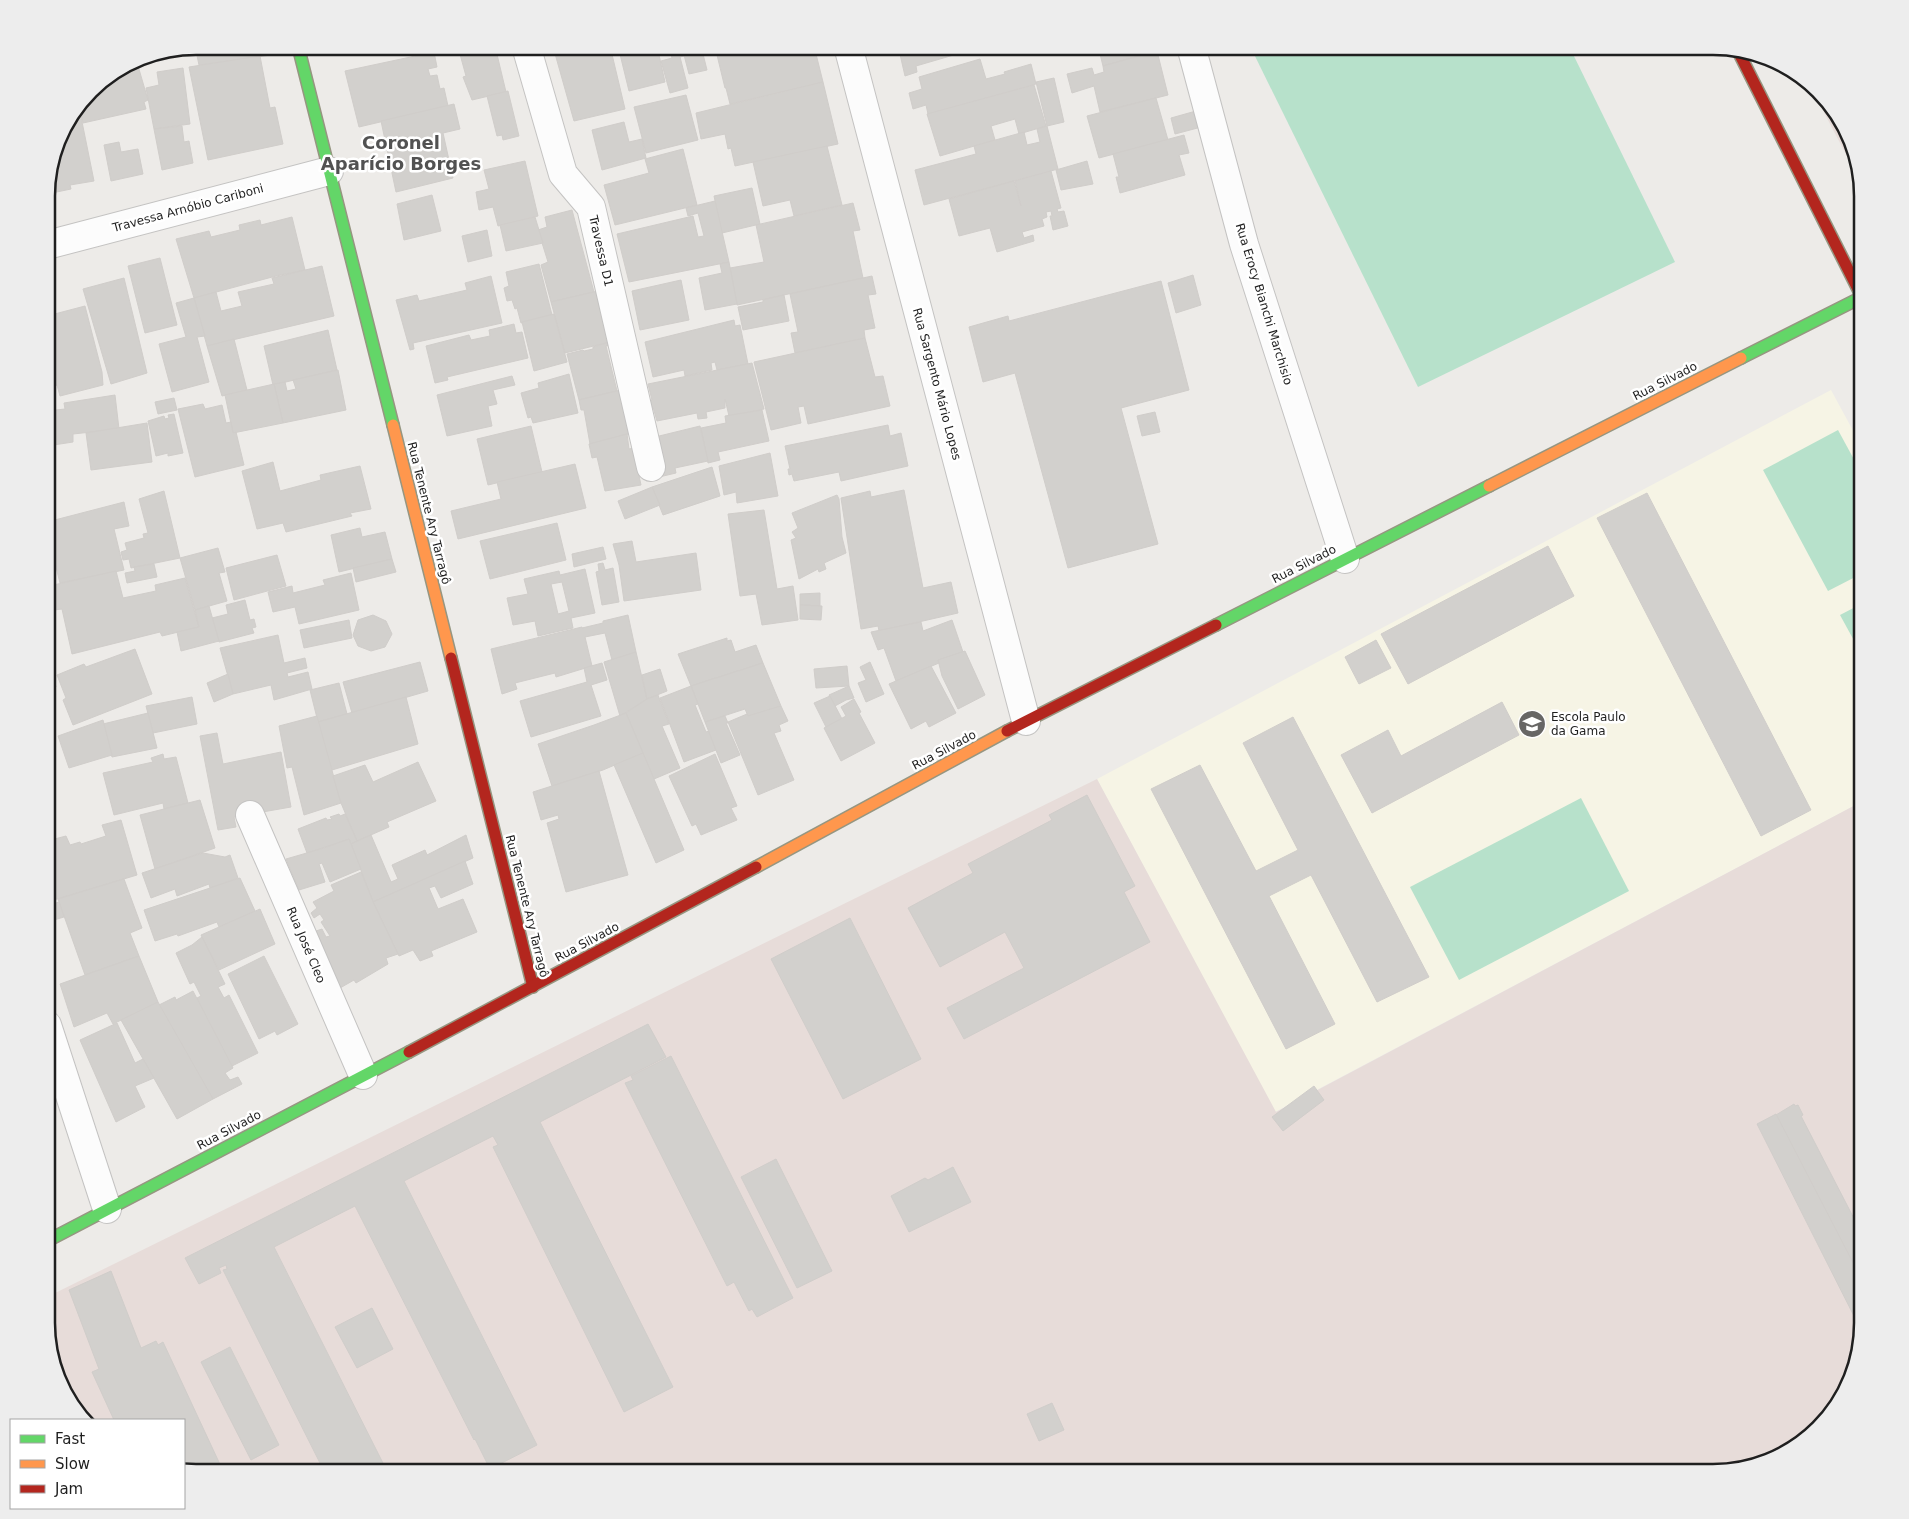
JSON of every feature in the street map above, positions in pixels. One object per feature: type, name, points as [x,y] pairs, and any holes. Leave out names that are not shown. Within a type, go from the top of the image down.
[{"type":"street","name":"Rua Tenente Ary Tarragô","points":[[300,55],[533,986]]},
{"type":"street","name":"Travessa D1","points":[[529,55],[563,174],[591,207],[651,467]]},
{"type":"street","name":"Rua Sargento Mário Lopes","points":[[850,55],[1026,721]]},
{"type":"street","name":"Rua Erocy Bianchi Marchisio","points":[[1193,55],[1244,244],[1345,559]]},
{"type":"street","points":[[1742,58],[1854,282]]},
{"type":"street","name":"Travessa Arnóbio Cariboni","points":[[55,243],[329,171]]},
{"type":"street","name":"Rua Silvado","points":[[55,1236],[533,986],[1026,721],[1854,302]]},
{"type":"street","name":"Rua José Cleo","points":[[250,815],[363,1075]]},
{"type":"street","points":[[55,1050],[107,1209]]},
{"type":"shaded area","points":[[1819,103],[1839,134],[1849,160]]},
{"type":"shaded area","name":"Escola Paulo da Gama","points":[[1831,390],[1854,432],[1854,806],[1275,1112],[1097,779]]},
{"type":"shaded area","points":[[1097,779],[1276,1112],[1854,806],[1853,1341],[1843,1377],[1835,1394],[1819,1416],[1791,1440],[1758,1457],[1731,1463],[1713,1464],[187,1464],[185,1464],[185,1419],[93,1419],[84,1409],[66,1377],[60,1360],[55,1332],[55,1293]]},
{"type":"green space","points":[[1254,55],[1573,55],[1675,262],[1418,387]]},
{"type":"green space","points":[[1838,430],[1854,459],[1854,578],[1828,591],[1763,470]]},
{"type":"green space","points":[[1854,608],[1854,641],[1840,615]]},
{"type":"green space","points":[[1581,798],[1629,891],[1459,980],[1410,887]]},
{"type":"building","points":[[197,55],[271,55],[199,65]]},
{"type":"building","points":[[420,55],[435,55],[437,67],[428,69],[430,76],[437,75],[440,89],[444,88],[448,106],[359,127],[345,71]]},
{"type":"building","points":[[460,55],[497,55],[506,92],[472,100],[463,77],[466,76]]},
{"type":"building","points":[[555,55],[612,55],[625,109],[574,121]]},
{"type":"building","points":[[620,55],[659,55],[665,82],[629,91]]},
{"type":"building","points":[[671,55],[684,55],[680,57],[688,88],[670,93],[661,61],[672,58]]},
{"type":"building","points":[[684,55],[703,55],[707,70],[689,74]]},
{"type":"building","points":[[717,55],[816,55],[823,82],[730,104]]},
{"type":"building","points":[[900,55],[954,55],[916,66],[917,72],[905,76]]},
{"type":"building","points":[[1100,55],[1143,55],[1103,66]]},
{"type":"building","points":[[1143,55],[1158,55],[1168,95],[1100,112],[1094,86],[1072,93],[1067,74],[1092,68],[1094,75],[1104,72],[1103,66]]},
{"type":"building","points":[[260,56],[270,108],[275,107],[283,144],[208,160],[189,67]]},
{"type":"building","points":[[980,59],[986,79],[1031,64],[1036,84],[928,114],[926,105],[913,109],[909,93],[922,89],[919,77]]},
{"type":"building","points":[[139,68],[148,100],[144,102],[146,109],[83,123],[81,115],[103,90],[125,74]]},
{"type":"building","points":[[183,68],[190,124],[154,129],[146,88],[159,85],[157,72]]},
{"type":"building","points":[[1054,78],[1064,122],[1047,126],[1036,82]]},
{"type":"building","points":[[823,82],[838,144],[735,166],[731,148],[728,149],[725,134],[701,139],[696,113]]},
{"type":"building","points":[[1034,85],[1046,126],[1019,134],[1015,119],[991,126],[995,140],[940,156],[927,114]]},
{"type":"building","points":[[508,91],[519,136],[503,140],[502,135],[497,136],[487,96]]},
{"type":"building","points":[[686,95],[698,140],[646,153],[634,107]]},
{"type":"building","points":[[1156,98],[1168,140],[1099,158],[1087,116]]},
{"type":"building","points":[[454,104],[460,129],[443,133],[453,178],[396,192],[381,121]]},
{"type":"building","points":[[1203,109],[1209,125],[1175,134],[1171,118]]},
{"type":"building","points":[[81,115],[94,181],[70,185],[71,189],[55,192],[60,159],[66,142]]},
{"type":"building","points":[[624,122],[629,142],[642,139],[646,158],[602,170],[592,130]]},
{"type":"building","points":[[182,126],[184,142],[189,141],[193,163],[162,170],[154,129]]},
{"type":"building","points":[[1047,126],[1058,169],[924,205],[915,170],[976,154],[974,146],[1024,132],[1027,145],[1040,142],[1037,129]]},
{"type":"building","points":[[1184,135],[1189,153],[1179,155],[1185,175],[1120,193],[1116,177],[1119,177],[1113,154]]},
{"type":"building","points":[[119,142],[121,152],[138,149],[143,174],[111,181],[104,145]]},
{"type":"building","points":[[827,146],[842,205],[794,216],[790,200],[763,206],[753,162]]},
{"type":"building","points":[[683,149],[697,205],[615,225],[604,185],[649,173],[645,159]]},
{"type":"building","points":[[525,161],[538,216],[498,226],[493,207],[479,210],[476,192],[489,189],[484,170]]},
{"type":"building","points":[[1087,161],[1093,184],[1061,190],[1056,170]]},
{"type":"building","points":[[1051,171],[1061,208],[1057,209],[1058,212],[1064,211],[1068,226],[1053,230],[1050,216],[1052,216],[1051,211],[1046,212],[1047,217],[1042,219],[1044,226],[1022,232],[1024,238],[1033,235],[1034,241],[997,252],[990,228],[959,236],[949,199],[1014,181],[1021,206],[1015,181]]},
{"type":"building","points":[[752,188],[760,224],[722,233],[714,196]]},
{"type":"building","points":[[432,195],[441,231],[404,240],[397,204]]},
{"type":"building","points":[[715,201],[729,262],[629,282],[617,234],[693,216],[698,237],[704,236],[698,213],[688,216],[686,208]]},
{"type":"building","points":[[853,203],[860,230],[853,231],[863,278],[737,305],[730,268],[764,262],[756,225]]},
{"type":"building","points":[[572,210],[594,292],[551,302],[541,265],[548,262],[538,230],[547,227],[545,217]]},
{"type":"building","points":[[292,217],[305,270],[194,298],[176,239],[209,231],[211,237],[240,230],[239,225],[260,220],[261,225]]},
{"type":"building","points":[[535,217],[543,243],[506,251],[500,225]]},
{"type":"building","points":[[487,230],[492,256],[468,262],[462,236]]},
{"type":"building","points":[[160,258],[177,325],[145,333],[128,266]]},
{"type":"building","points":[[729,262],[737,304],[705,310],[699,278],[722,273],[720,264]]},
{"type":"building","points":[[539,264],[552,315],[521,323],[517,308],[515,309],[512,300],[507,301],[504,288],[509,286],[506,272]]},
{"type":"building","points":[[322,266],[334,316],[207,346],[194,298],[216,292],[221,311],[242,306],[238,292],[274,284],[272,278]]},
{"type":"building","points":[[1193,275],[1201,305],[1176,313],[1168,283]]},
{"type":"building","points":[[491,276],[502,323],[413,343],[414,349],[410,350],[396,300],[417,295],[419,301],[467,290],[465,283]]},
{"type":"building","points":[[872,276],[876,294],[868,295],[875,328],[864,330],[865,338],[795,353],[791,333],[798,332],[790,294]]},
{"type":"building","points":[[124,278],[147,373],[111,384],[83,289]]},
{"type":"building","points":[[681,280],[689,320],[640,330],[632,291]]},
{"type":"building","points":[[1161,281],[1189,390],[1121,408],[1158,544],[1068,568],[1015,373],[983,382],[969,327],[1008,316],[1009,321]]},
{"type":"building","points":[[598,291],[610,342],[565,353],[551,302]]},
{"type":"building","points":[[784,295],[789,321],[743,330],[738,307]]},
{"type":"building","points":[[194,298],[205,336],[197,337],[209,382],[172,392],[159,344],[186,337],[176,303]]},
{"type":"building","points":[[85,306],[102,372],[103,385],[60,396],[57,385],[55,386],[55,314]]},
{"type":"building","points":[[554,314],[567,362],[534,371],[522,322]]},
{"type":"building","points":[[734,320],[735,326],[740,325],[748,364],[717,370],[715,362],[711,363],[712,370],[685,376],[684,370],[653,377],[645,342]]},
{"type":"building","points":[[514,324],[516,333],[522,332],[528,358],[447,377],[448,380],[435,383],[426,346],[469,335],[471,340],[490,336],[489,330]]},
{"type":"building","points":[[328,330],[337,370],[273,385],[264,346]]},
{"type":"building","points":[[865,338],[875,377],[883,376],[890,406],[808,424],[804,406],[798,407],[801,423],[771,430],[754,362]]},
{"type":"building","points":[[234,339],[247,390],[222,396],[207,346]]},
{"type":"building","points":[[610,342],[611,345],[606,346],[617,391],[579,400],[567,354],[593,349],[593,347]]},
{"type":"building","points":[[752,363],[764,409],[729,416],[725,399],[725,408],[706,412],[707,418],[698,419],[697,413],[657,421],[653,407],[647,409],[646,401],[652,400],[648,384]]},
{"type":"building","points":[[338,370],[346,410],[283,423],[274,384],[285,382],[287,391],[296,389],[293,380]]},
{"type":"building","points":[[569,374],[578,413],[533,423],[531,417],[528,418],[521,393],[539,388],[538,383]]},
{"type":"building","points":[[512,376],[515,385],[493,390],[497,404],[488,406],[492,426],[447,436],[437,395]]},
{"type":"building","points":[[274,384],[283,423],[233,433],[225,395]]},
{"type":"building","points":[[625,389],[632,433],[590,444],[584,410],[581,410],[579,400]]},
{"type":"building","points":[[115,395],[119,429],[73,434],[73,442],[55,445],[55,410],[65,409],[64,403]]},
{"type":"building","points":[[174,398],[177,410],[158,414],[155,402]]},
{"type":"building","points":[[203,404],[205,409],[222,405],[226,423],[231,422],[233,433],[236,432],[244,465],[195,477],[178,409]]},
{"type":"building","points":[[762,410],[769,441],[718,452],[720,460],[708,463],[701,428],[726,423],[725,416]]},
{"type":"building","points":[[1155,412],[1160,432],[1142,436],[1137,416]]},
{"type":"building","points":[[174,414],[183,453],[168,456],[168,453],[156,456],[148,421],[164,416],[165,419],[169,418],[168,415]]},
{"type":"building","points":[[147,423],[152,462],[91,470],[86,433]]},
{"type":"building","points":[[888,425],[890,436],[901,433],[908,466],[841,481],[839,472],[794,481],[792,474],[789,475],[788,469],[790,469],[785,446]]},
{"type":"building","points":[[531,426],[542,472],[488,485],[477,439]]},
{"type":"building","points":[[700,426],[708,461],[675,468],[676,473],[659,477],[651,438]]},
{"type":"building","points":[[627,434],[629,449],[639,447],[644,469],[638,471],[641,485],[605,491],[597,457],[592,458],[589,444]]},
{"type":"building","points":[[770,453],[778,496],[737,503],[736,492],[724,495],[719,466]]},
{"type":"building","points":[[273,462],[280,491],[321,480],[320,475],[360,466],[371,509],[350,513],[352,516],[286,532],[283,523],[257,529],[242,471]]},
{"type":"building","points":[[575,464],[586,508],[458,539],[451,511],[501,499],[497,482]]},
{"type":"building","points":[[712,467],[720,496],[663,515],[652,487]]},
{"type":"building","points":[[652,487],[660,505],[625,519],[618,501]]},
{"type":"building","points":[[904,490],[923,588],[951,582],[958,613],[879,631],[878,626],[861,629],[841,498],[870,491],[871,497]]},
{"type":"building","points":[[164,491],[180,558],[131,568],[129,559],[123,560],[121,552],[127,550],[125,543],[144,538],[143,534],[148,533],[139,499]]},
{"type":"building","points":[[1647,493],[1811,810],[1761,836],[1597,518]]},
{"type":"building","points":[[837,495],[846,553],[824,563],[826,569],[819,572],[818,569],[799,579],[791,540],[796,538],[792,532],[798,528],[792,513]]},
{"type":"building","points":[[124,502],[129,526],[114,529],[124,570],[60,583],[55,563],[55,520]]},
{"type":"building","points":[[764,510],[777,589],[793,586],[798,620],[762,625],[756,594],[740,596],[728,514]]},
{"type":"building","points":[[557,523],[566,560],[490,579],[480,541]]},
{"type":"building","points":[[360,528],[362,537],[385,532],[392,559],[339,572],[331,535]]},
{"type":"building","points":[[632,541],[636,562],[696,553],[701,590],[624,601],[619,565],[613,544]]},
{"type":"building","points":[[1548,546],[1574,596],[1408,684],[1381,634]]},
{"type":"building","points":[[603,547],[606,559],[574,567],[572,554]]},
{"type":"building","points":[[218,548],[225,572],[219,573],[227,601],[195,610],[180,558]]},
{"type":"building","points":[[277,555],[286,586],[234,600],[226,568]]},
{"type":"building","points":[[392,559],[396,572],[356,582],[353,568]]},
{"type":"building","points":[[603,563],[605,570],[613,568],[619,602],[602,605],[596,572],[599,571],[598,564]]},
{"type":"building","points":[[154,564],[157,577],[127,583],[125,573],[135,571],[134,567]]},
{"type":"building","points":[[585,569],[595,613],[571,618],[573,628],[538,636],[535,621],[513,625],[507,598],[528,594],[524,579],[559,571],[560,575]],"holes":[[[562,582],[569,611],[558,614],[551,584]]]},
{"type":"building","points":[[116,571],[123,598],[156,591],[155,585],[185,578],[199,627],[162,636],[160,632],[72,654],[62,609],[55,610],[55,585]]},
{"type":"building","points":[[351,573],[359,610],[299,624],[295,607],[273,612],[268,592],[292,586],[293,593],[325,585],[323,580]]},
{"type":"building","points":[[820,593],[820,606],[800,605],[800,594]]},
{"type":"building","points":[[245,600],[250,620],[254,619],[256,627],[252,628],[254,633],[219,642],[212,618],[228,614],[226,605]]},
{"type":"building","points":[[800,605],[822,606],[821,620],[800,619]]},
{"type":"building","points":[[209,606],[219,641],[181,651],[177,632],[199,627],[195,610]]},
{"type":"building","points":[[373,615],[386,621],[392,634],[385,647],[371,651],[358,646],[353,635],[358,620]]},
{"type":"building","points":[[628,615],[636,652],[612,660],[605,633],[585,637],[592,666],[556,677],[555,673],[515,683],[517,689],[502,694],[491,649],[603,623],[603,621]]},
{"type":"building","points":[[349,620],[352,638],[304,648],[300,630]]},
{"type":"building","points":[[952,620],[963,652],[938,660],[939,663],[896,681],[884,648],[878,650],[871,632],[921,622],[923,631]]},
{"type":"building","points":[[278,635],[284,663],[305,658],[307,668],[287,673],[288,677],[308,672],[312,689],[274,700],[271,685],[233,694],[220,648]]},
{"type":"building","points":[[727,638],[727,641],[731,640],[735,652],[756,645],[763,663],[691,686],[678,654]]},
{"type":"building","points":[[1376,640],[1391,668],[1359,684],[1345,657]]},
{"type":"building","points":[[135,649],[152,694],[73,725],[63,700],[66,698],[57,675],[84,664],[86,667]]},
{"type":"building","points":[[965,651],[985,695],[958,709],[942,676],[938,660]]},
{"type":"building","points":[[636,652],[647,699],[620,716],[604,662]]},
{"type":"building","points":[[420,662],[428,691],[352,713],[343,682]]},
{"type":"building","points":[[870,662],[884,694],[866,702],[858,683],[866,680],[860,667]]},
{"type":"building","points":[[602,663],[607,680],[591,685],[601,716],[531,737],[520,701],[587,682],[584,668]]},
{"type":"building","points":[[763,663],[781,706],[748,716],[745,709],[705,722],[691,686]]},
{"type":"building","points":[[847,666],[849,686],[816,688],[814,669]]},
{"type":"building","points":[[931,666],[956,713],[929,727],[926,721],[911,729],[889,684]]},
{"type":"building","points":[[660,669],[667,691],[647,699],[642,675]]},
{"type":"building","points":[[228,674],[233,694],[214,702],[207,683]]},
{"type":"building","points":[[339,683],[347,714],[318,722],[310,690]]},
{"type":"building","points":[[691,686],[698,704],[695,705],[706,732],[709,731],[716,750],[684,762],[660,698]]},
{"type":"building","points":[[849,686],[854,698],[835,706],[829,695]]},
{"type":"building","points":[[658,695],[669,724],[662,726],[680,768],[654,779],[626,713],[647,699]]},
{"type":"building","points":[[830,696],[842,719],[826,727],[814,703]]},
{"type":"building","points":[[192,697],[197,724],[153,733],[146,706]]},
{"type":"building","points":[[406,697],[418,744],[332,770],[318,722]]},
{"type":"building","points":[[854,699],[861,712],[859,713],[875,743],[841,761],[824,728],[846,716],[841,707]]},
{"type":"building","points":[[1502,702],[1519,735],[1372,813],[1341,755],[1388,730],[1401,756]]},
{"type":"building","points":[[781,706],[788,721],[779,725],[781,731],[774,733],[794,780],[758,795],[728,722],[747,714],[748,716]]},
{"type":"building","points":[[148,713],[157,748],[112,757],[103,724]]},
{"type":"building","points":[[626,713],[643,753],[603,770],[552,786],[538,744]]},
{"type":"building","points":[[317,716],[341,803],[304,815],[292,767],[287,768],[279,726]]},
{"type":"building","points":[[725,716],[728,723],[726,723],[740,755],[721,763],[705,722]]},
{"type":"building","points":[[1293,717],[1429,977],[1377,1002],[1311,875],[1269,896],[1335,1024],[1286,1049],[1151,789],[1200,765],[1256,871],[1298,850],[1243,743]]},
{"type":"building","points":[[103,720],[112,755],[69,768],[58,736]]},
{"type":"building","points":[[217,733],[223,764],[281,752],[291,807],[234,817],[236,827],[218,830],[200,736]]},
{"type":"building","points":[[643,753],[684,850],[656,863],[614,765]]},
{"type":"building","points":[[163,754],[164,759],[176,757],[188,803],[164,809],[163,803],[114,815],[103,773],[153,762],[151,758]]},
{"type":"building","points":[[715,754],[737,806],[731,808],[737,820],[701,835],[696,824],[692,826],[669,776]]},
{"type":"building","points":[[418,762],[436,801],[387,822],[389,827],[357,841],[341,803],[333,776],[365,765],[373,782]]},
{"type":"building","points":[[599,771],[628,875],[566,892],[547,823],[559,819],[558,815],[541,820],[533,792]]},
{"type":"building","points":[[1087,795],[1135,886],[1124,892],[1150,942],[964,1039],[947,1008],[1024,968],[1005,932],[940,967],[908,908],[973,873],[968,864],[1052,820],[1049,815]]},
{"type":"building","points":[[200,800],[215,848],[155,869],[140,815]]},
{"type":"building","points":[[339,814],[340,816],[345,814],[357,841],[351,844],[349,839],[307,853],[298,829],[326,818],[327,820],[332,819],[330,817]]},
{"type":"building","points":[[121,820],[137,875],[55,900],[55,839],[66,836],[70,845],[80,842],[81,844],[106,836],[102,825]]},
{"type":"building","points":[[371,835],[391,882],[398,879],[392,865],[425,850],[427,855],[466,835],[473,858],[373,902],[351,844]]},
{"type":"building","points":[[349,839],[361,869],[330,882],[322,863],[319,864],[325,882],[299,890],[286,859]]},
{"type":"building","points":[[203,853],[225,857],[230,855],[238,878],[210,888],[209,884],[177,896],[175,889],[151,898],[142,873]]},
{"type":"building","points":[[465,861],[473,884],[441,898],[435,886],[429,888],[438,909],[463,899],[477,932],[431,951],[433,956],[420,961],[413,950],[399,956],[373,902]]},
{"type":"building","points":[[361,872],[398,954],[386,958],[388,964],[356,983],[354,980],[340,988],[316,931],[322,929],[326,937],[330,936],[321,922],[324,920],[320,914],[314,918],[311,913],[317,908],[313,902],[334,891],[331,885]]},
{"type":"building","points":[[240,878],[255,911],[219,927],[217,922],[178,936],[177,934],[155,941],[144,910]]},
{"type":"building","points":[[124,879],[142,928],[130,933],[139,956],[85,975],[58,899]]},
{"type":"building","points":[[59,902],[64,917],[55,920],[55,903]]},
{"type":"building","points":[[260,909],[275,944],[219,970],[201,935]]},
{"type":"building","points":[[850,918],[921,1059],[843,1099],[771,959]]},
{"type":"building","points":[[202,937],[225,984],[218,987],[224,998],[229,995],[258,1053],[232,1066],[197,998],[201,996],[194,982],[190,984],[176,953],[192,945]]},
{"type":"building","points":[[139,956],[158,1002],[113,1024],[107,1013],[74,1027],[60,984]]},
{"type":"building","points":[[264,956],[298,1024],[277,1035],[275,1031],[259,1039],[228,974]]},
{"type":"building","points":[[193,991],[233,1068],[225,1073],[230,1080],[238,1077],[242,1084],[213,1099],[159,1005],[175,997],[176,1000]]},
{"type":"building","points":[[158,1002],[213,1099],[177,1119],[121,1020]]},
{"type":"building","points":[[117,1023],[135,1063],[143,1059],[154,1078],[135,1086],[145,1107],[116,1122],[80,1040]]},
{"type":"building","points":[[648,1024],[666,1057],[540,1122],[673,1387],[624,1412],[493,1147],[498,1145],[493,1136],[404,1181],[537,1445],[500,1464],[488,1464],[474,1440],[355,1206],[274,1247],[383,1464],[320,1464],[223,1270],[227,1269],[226,1265],[219,1268],[221,1273],[199,1284],[185,1258]]},
{"type":"building","points":[[671,1056],[793,1298],[757,1317],[752,1309],[749,1311],[734,1282],[727,1286],[625,1083],[633,1080],[631,1076]]},
{"type":"building","points":[[1314,1086],[1324,1100],[1283,1131],[1272,1117]]},
{"type":"building","points":[[1794,1104],[1795,1106],[1798,1105],[1803,1115],[1801,1116],[1854,1219],[1854,1265],[1776,1115]]},
{"type":"building","points":[[1776,1114],[1854,1265],[1854,1316],[1757,1124]]},
{"type":"building","points":[[776,1159],[832,1271],[797,1288],[741,1177]]},
{"type":"building","points":[[953,1167],[971,1202],[909,1232],[891,1196],[925,1178],[928,1180]]},
{"type":"building","points":[[111,1271],[141,1348],[156,1341],[158,1345],[163,1342],[220,1464],[185,1464],[185,1419],[114,1419],[92,1372],[99,1369],[69,1290]]},
{"type":"building","points":[[372,1308],[393,1349],[357,1368],[335,1327]]},
{"type":"building","points":[[230,1347],[279,1445],[251,1460],[201,1362]]},
{"type":"building","points":[[1052,1403],[1064,1430],[1039,1441],[1027,1414]]},
{"type":"traffic: fast","points":[[300,55],[393,425]]},
{"type":"traffic: fast","points":[[1741,358],[1854,301]]},
{"type":"traffic: fast","points":[[1216,625],[1489,486]]},
{"type":"traffic: fast","points":[[55,1237],[409,1052]]},
{"type":"traffic: slow","points":[[1489,486],[1741,358]]},
{"type":"traffic: slow","points":[[393,425],[451,658]]},
{"type":"traffic: slow","points":[[756,867],[1007,731]]},
{"type":"traffic: jam","points":[[1742,58],[1854,281]]},
{"type":"traffic: jam","points":[[1007,731],[1216,625]]},
{"type":"traffic: jam","points":[[451,658],[533,987]]},
{"type":"traffic: jam","points":[[409,1052],[756,867]]},
{"type":"place","name":"Escola Paulo da Gama","points":[[1532,724]]},
{"type":"district","name":"Coronel Aparício Borges","points":[[401,152]]}]
